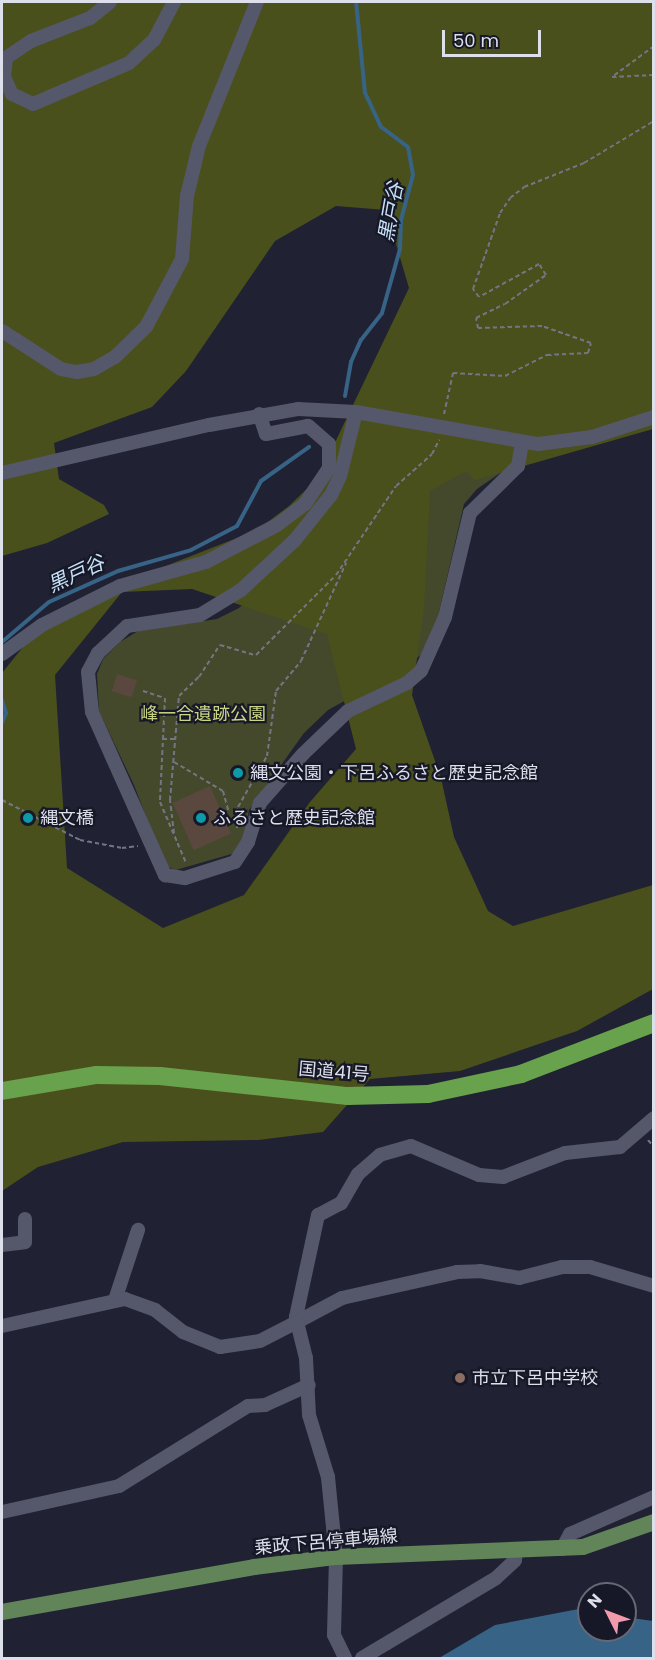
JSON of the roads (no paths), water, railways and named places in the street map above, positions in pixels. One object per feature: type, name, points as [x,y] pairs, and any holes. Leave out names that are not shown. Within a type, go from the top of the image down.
[{"type":"highway","name":"国道41号","points":[[2,1092],[97,1075],[160,1076],[348,1096],[428,1094],[521,1074],[654,1023]]},
{"type":"main road","name":"乗政下呂停車場線","points":[[2,1612],[254,1567],[336,1557],[562,1549],[606,1540],[654,1522]]},
{"type":"street","points":[[110,2],[90,18],[31,41],[6,58],[4,77],[12,94],[33,104],[129,63],[154,40],[174,2]]},
{"type":"street","points":[[2,331],[61,369],[77,372],[94,369],[115,357],[146,327],[182,259],[187,196],[199,146],[257,2]]},
{"type":"street","points":[[2,473],[260,414],[298,410],[356,412],[522,444],[592,437],[654,417]]},
{"type":"street","points":[[356,412],[340,476],[331,495],[295,540],[241,590],[200,615],[127,626],[98,653],[88,672],[92,712],[158,867],[175,878],[235,862],[248,842],[260,803],[303,754],[348,711],[407,683],[421,671],[445,617],[470,513],[479,500],[514,472],[520,461],[522,444]]},
{"type":"street","points":[[2,654],[42,625],[120,586],[206,561],[277,525],[305,504],[329,468],[328,444],[308,426],[266,434],[260,414]]},
{"type":"street","points":[[345,1659],[334,1635],[336,1557],[328,1477],[309,1415],[309,1385],[297,1323],[318,1215],[341,1203],[358,1174],[380,1155],[411,1146],[479,1175],[503,1177],[565,1153],[620,1147],[654,1118]]},
{"type":"street","points":[[2,1245],[25,1242],[26,1219]]},
{"type":"street","points":[[115,1300],[138,1230]]},
{"type":"street","points":[[2,1326],[115,1300],[139,1302],[183,1332],[220,1347],[260,1341],[342,1298],[457,1272],[480,1271],[519,1278],[562,1267],[590,1267],[654,1286]]},
{"type":"street","points":[[2,1512],[119,1486],[248,1406],[265,1405],[309,1385]]},
{"type":"street","points":[[562,1549],[570,1534],[654,1497]]},
{"type":"street","points":[[362,1659],[496,1578],[515,1560],[516,1551]]},
{"type":"water","points":[[577,1609],[577,1642],[637,1642],[637,1619],[653,1621],[653,1658],[439,1658],[495,1625]]},
{"type":"waterway","name":"黒戸谷","points":[[345,396],[351,362],[361,340],[382,313],[400,249],[401,220],[413,175],[408,147],[381,127],[365,93],[356,2]]},
{"type":"waterway","name":"黒戸谷","points":[[2,642],[49,602],[118,571],[191,550],[237,526],[261,481],[309,447]]},
{"type":"waterway","name":"黒戸谷","points":[[2,700],[6,713],[2,723]]},
{"type":"place","name":"縄文公園・下呂ふるさと歴史記念館","points":[[238,773]]},
{"type":"place","name":"縄文橋","points":[[28,818]]},
{"type":"place","name":"ふるさと歴史記念館","points":[[201,818]]},
{"type":"place","name":"市立下呂中学校","points":[[460,1378]]},
{"type":"park label","name":"峰一合遺跡公園","points":[[203,714]]}]
